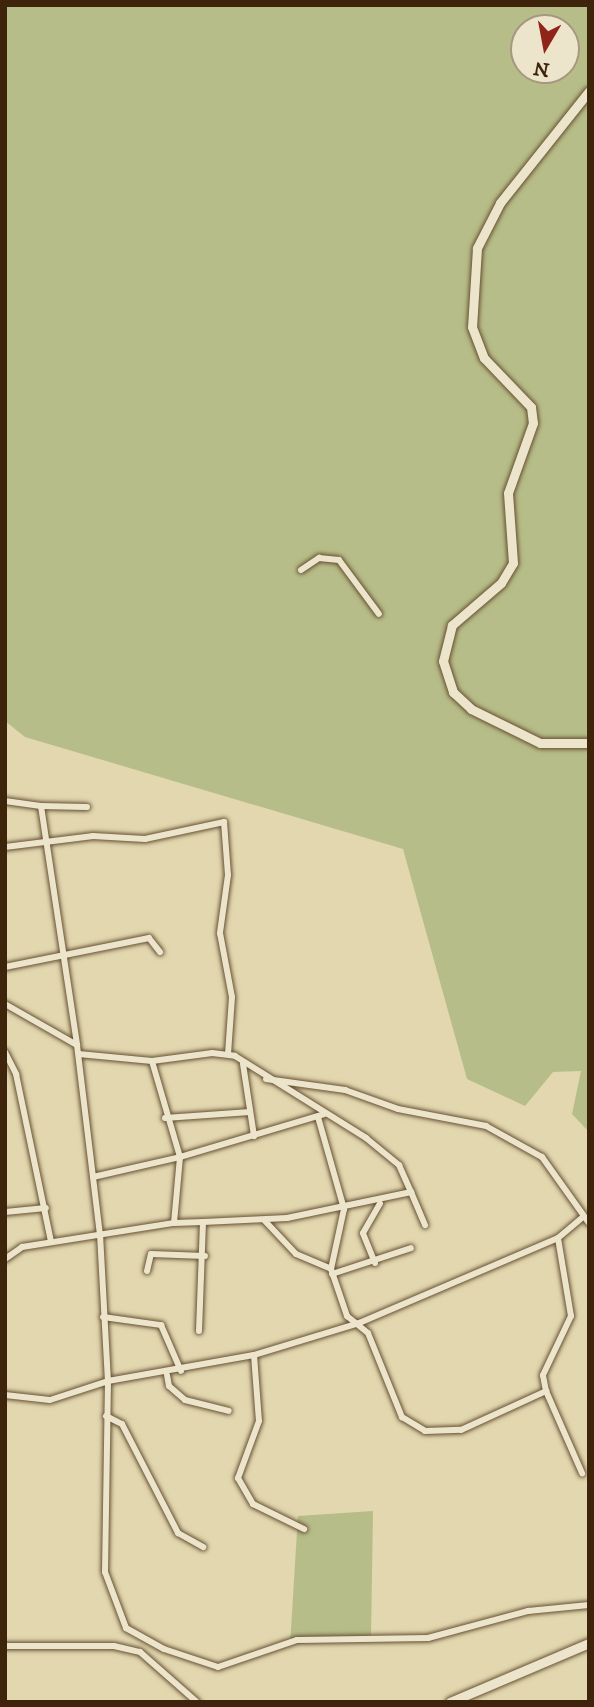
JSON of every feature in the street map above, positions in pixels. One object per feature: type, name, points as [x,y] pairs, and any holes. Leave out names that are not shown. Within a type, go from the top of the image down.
[{"type":"main road","points":[[589,91],[499,203],[477,248],[472,327],[484,358],[531,407],[533,423],[508,493],[513,563],[501,583],[453,625],[443,661],[453,692],[471,709],[540,743],[589,743]]},
{"type":"main road","points":[[450,1702],[589,1643]]},
{"type":"street","points":[[301,570],[319,558],[339,560],[379,614]]},
{"type":"street","points":[[5,801],[41,806],[87,807]]},
{"type":"street","points":[[41,806],[68,959],[100,1234],[108,1381],[106,1583],[126,1628],[164,1650],[218,1667],[297,1640],[428,1638],[528,1611],[589,1605]]},
{"type":"street","points":[[5,847],[46,846],[93,836],[145,839],[224,822],[228,875],[219,933],[232,997],[228,1054]]},
{"type":"street","points":[[5,967],[68,959],[149,937],[160,952]]},
{"type":"street","points":[[5,1004],[78,1045]]},
{"type":"street","points":[[5,1052],[16,1074],[51,1241]]},
{"type":"street","points":[[79,1054],[152,1061],[228,1054],[321,1115],[392,1157],[425,1225]]},
{"type":"street","points":[[152,1061],[165,1118],[180,1157],[174,1223]]},
{"type":"street","points":[[243,1064],[254,1136]]},
{"type":"street","points":[[264,1079],[345,1090],[398,1109],[486,1126],[542,1157],[589,1223]]},
{"type":"street","points":[[165,1118],[250,1112]]},
{"type":"street","points":[[93,1177],[180,1157],[321,1115]]},
{"type":"street","points":[[321,1115],[344,1209],[331,1272],[347,1316],[359,1323],[396,1408],[415,1428],[461,1430],[546,1391]]},
{"type":"street","points":[[5,1259],[51,1241],[174,1223],[265,1221],[380,1203],[411,1192]]},
{"type":"street","points":[[375,1263],[363,1233],[380,1203]]},
{"type":"street","points":[[5,1212],[46,1208]]},
{"type":"street","points":[[5,1395],[50,1401],[108,1381],[167,1375],[254,1355],[359,1323],[558,1238],[583,1217]]},
{"type":"street","points":[[265,1221],[296,1254],[331,1272],[375,1263],[411,1248]]},
{"type":"street","points":[[198,1331],[205,1256],[203,1222]]},
{"type":"street","points":[[558,1238],[571,1316],[543,1375],[546,1391],[582,1473]]},
{"type":"street","points":[[147,1271],[151,1254],[205,1256]]},
{"type":"street","points":[[103,1317],[161,1325],[181,1371]]},
{"type":"street","points":[[254,1355],[259,1421],[238,1478],[253,1504],[304,1530]]},
{"type":"street","points":[[167,1375],[169,1387],[185,1400],[229,1411]]},
{"type":"street","points":[[106,1416],[122,1424],[178,1533],[203,1546]]},
{"type":"street","points":[[5,1646],[114,1646],[140,1652],[197,1702]]},
{"type":"green space","points":[[5,5],[589,5],[589,1132],[572,1114],[581,1071],[553,1072],[525,1106],[467,1079],[403,849],[25,737],[5,721]]},
{"type":"green space","points":[[373,1511],[371,1636],[290,1645],[298,1516]]}]
